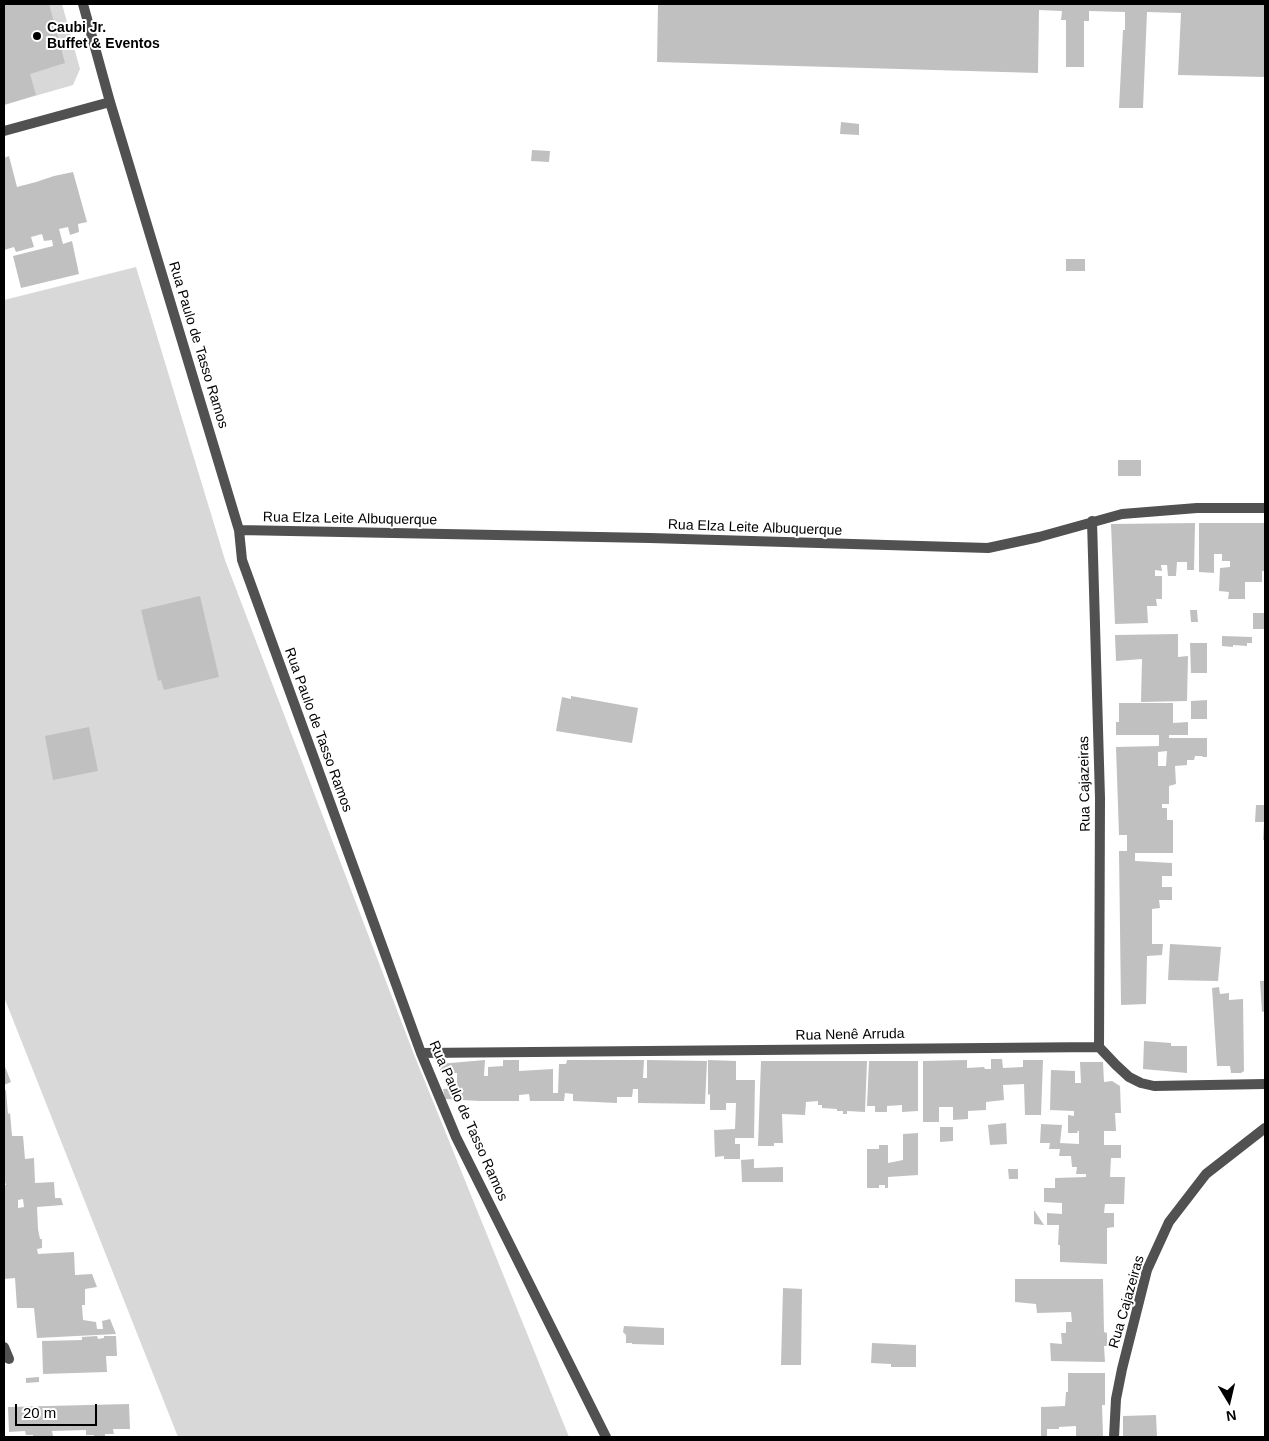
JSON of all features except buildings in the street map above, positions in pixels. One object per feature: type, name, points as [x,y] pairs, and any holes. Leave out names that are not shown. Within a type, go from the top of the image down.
[{"type":"street","name":"Rua Paulo de Tasso Ramos","points":[[83,4],[110,102],[240,530],[242,560],[421,1053],[456,1137],[606,1437]]},
{"type":"street","points":[[4,131],[110,102]]},
{"type":"street","name":"Rua Elza Leite Albuquerque","points":[[240,530],[640,538],[988,548],[1039,537],[1122,514],[1197,508],[1265,508]]},
{"type":"street","name":"Rua Cajazeiras","points":[[1092,521],[1100,798],[1099,1047]]},
{"type":"street","points":[[1099,1047],[1129,1077],[1154,1086],[1265,1084]]},
{"type":"street","name":"Rua Nenê Arruda","points":[[421,1053],[1099,1047]]},
{"type":"street","name":"Rua Cajazeiras","points":[[1114,1437],[1116,1400],[1122,1369],[1136,1320],[1147,1270],[1169,1222],[1206,1174],[1265,1128]]},
{"type":"street","points":[[4,1347],[9,1359]]},
{"type":"shaded area","name":"Caubi Jr. Buffet & Eventos","points":[[4,4],[62,4],[80,69],[73,85],[4,105]]},
{"type":"shaded area","points":[[136,267],[225,560],[413,1052],[569,1437],[178,1437],[4,997],[4,300]]},
{"type":"place","name":"Caubi Jr. Buffet & Eventos","points":[[37,36]]}]
